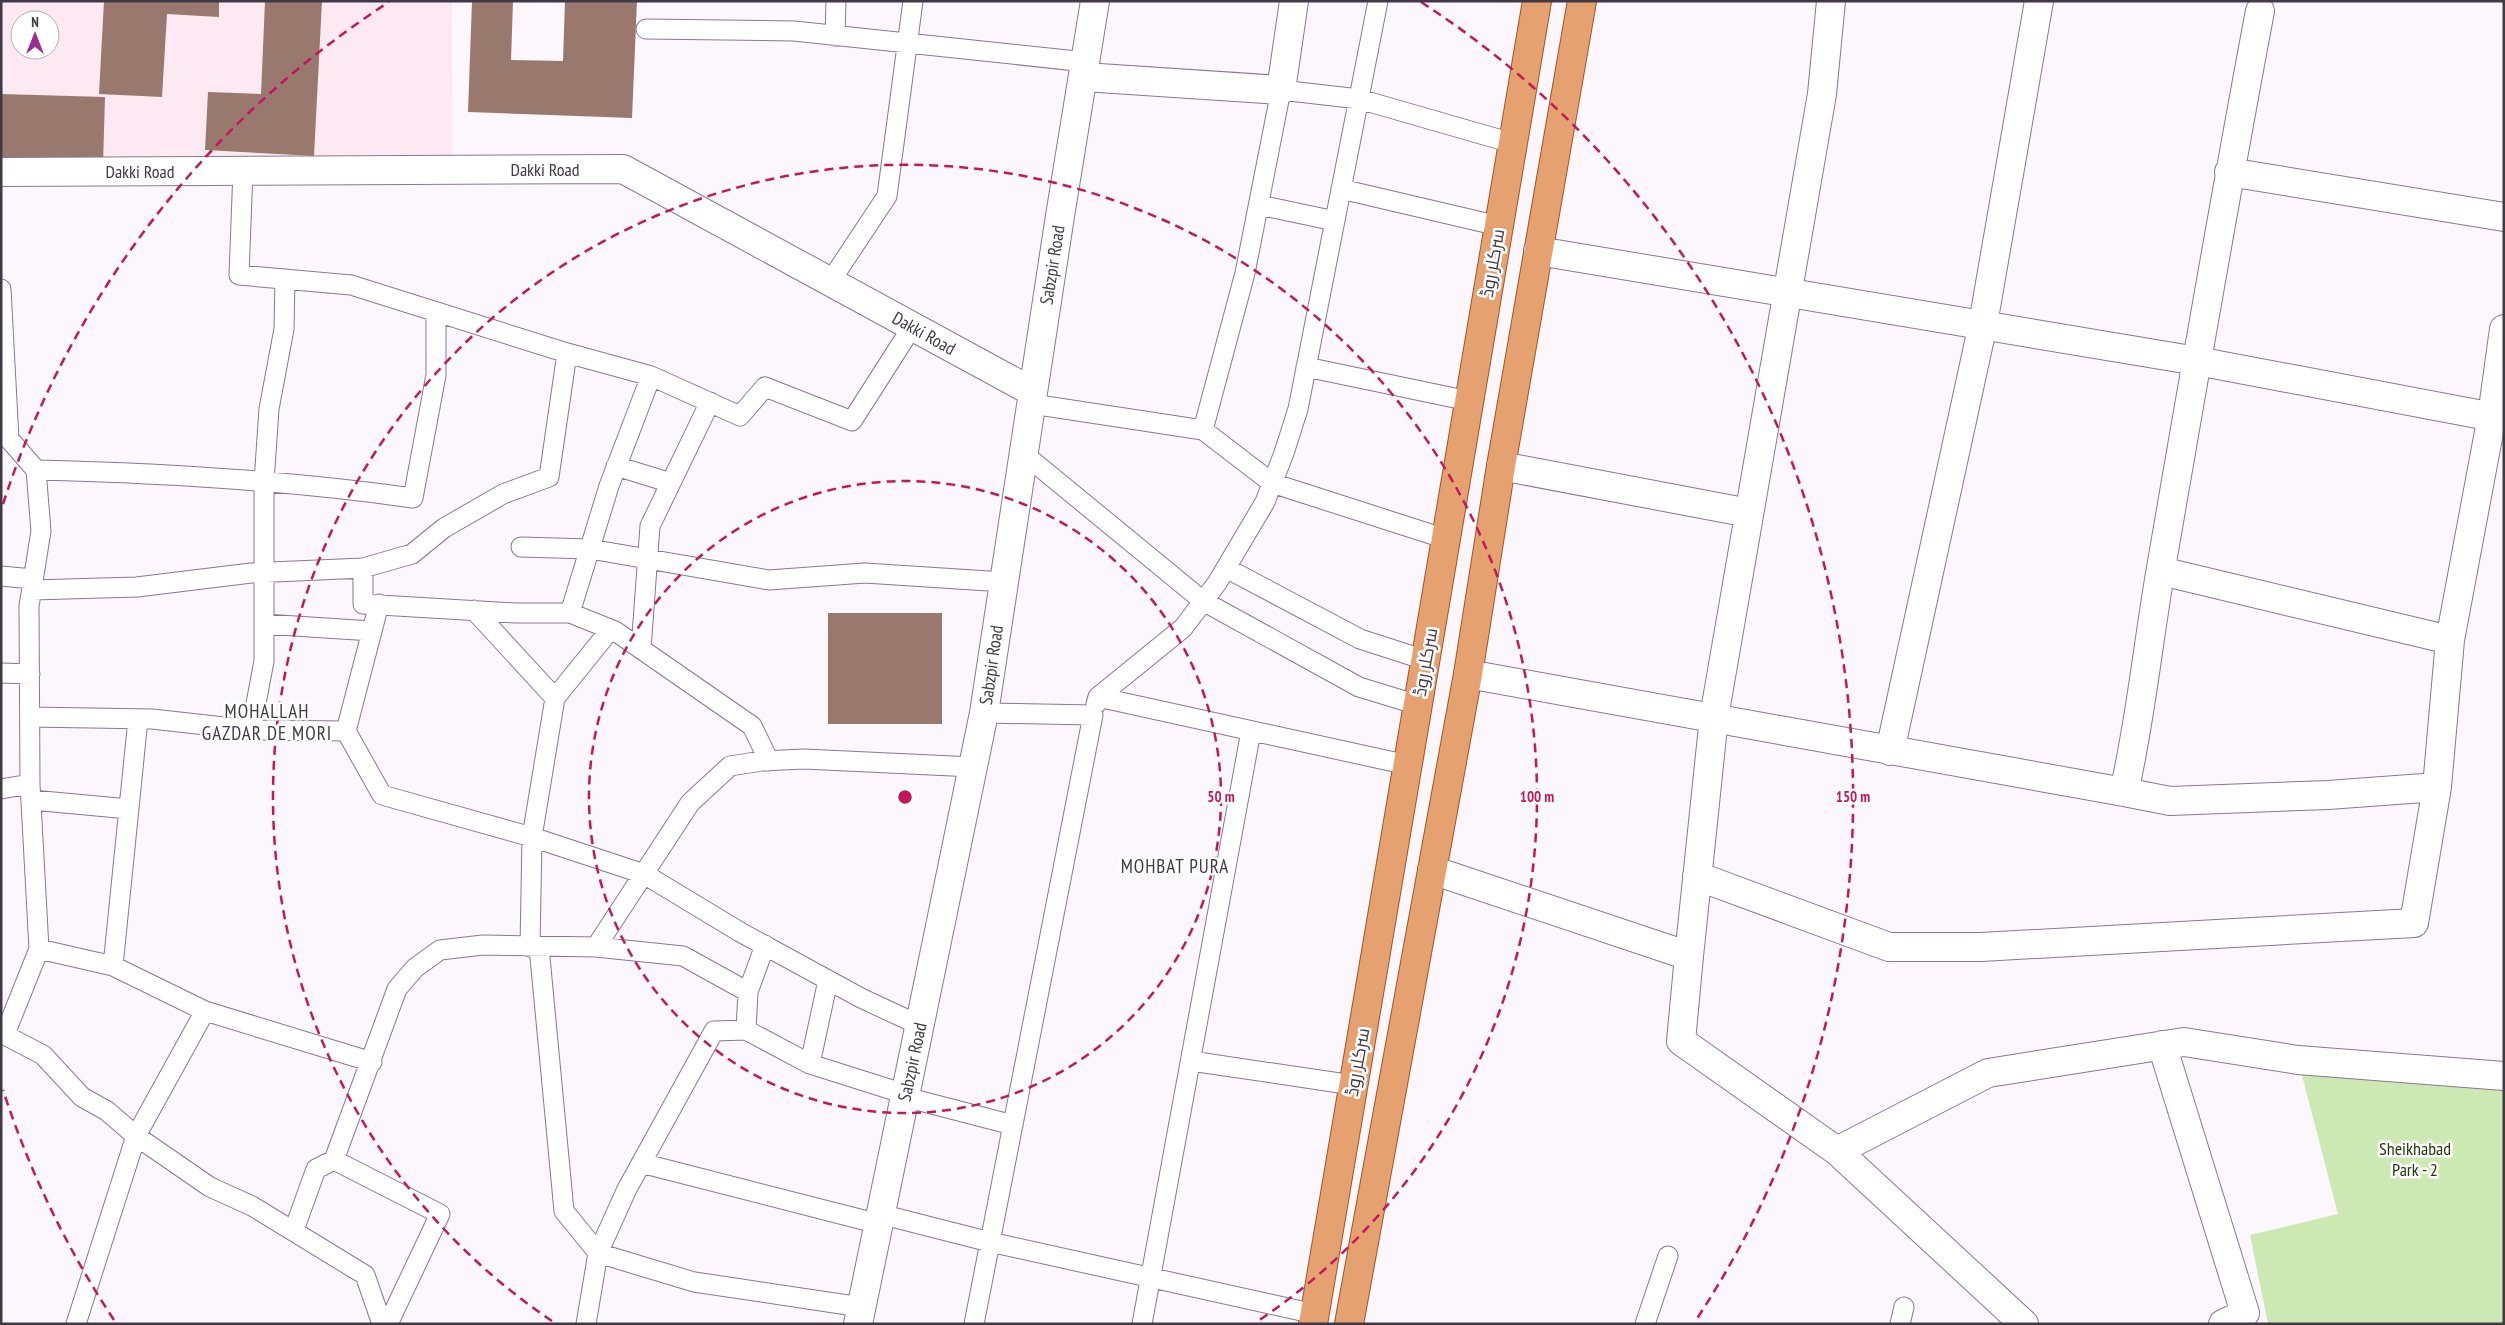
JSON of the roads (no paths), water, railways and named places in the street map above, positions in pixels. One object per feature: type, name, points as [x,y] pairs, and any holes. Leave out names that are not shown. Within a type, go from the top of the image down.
[{"type":"main road","name":"سرکلر روڈ","points":[[1314,1319],[1537,1]]},
{"type":"main road","points":[[1349,1324],[1468,674],[1501,466],[1582,1]]},
{"type":"main road","points":[[1497,235],[1538,251]]},
{"type":"main road","points":[[1392,857],[1432,870]]},
{"type":"street","name":"Sabzpir Road","points":[[859,1315],[984,713],[1095,1]]},
{"type":"street","points":[[1085,70],[1281,90],[1294,1]]},
{"type":"street","points":[[1831,1],[1822,94],[1714,716],[1681,1041],[1837,1151],[2024,1324]]},
{"type":"street","points":[[1890,751],[1983,324],[2039,1]]},
{"type":"street","points":[[2124,792],[2136,738],[2160,571],[2260,11]]},
{"type":"street","name":"Dakki Road","points":[[1,172],[623,169],[912,327],[1032,398]]},
{"type":"street","points":[[2230,172],[2504,217]]},
{"type":"street","points":[[1538,251],[2197,361],[2498,417]]},
{"type":"street","points":[[1697,876],[1889,947],[1981,947],[2414,923],[2437,787],[2450,640],[2498,417],[2504,329]]},
{"type":"street","points":[[1501,466],[1749,513]]},
{"type":"street","points":[[2160,571],[2450,640]]},
{"type":"street","points":[[1468,674],[1714,716],[1890,751],[2170,801],[2328,795],[2437,787]]},
{"type":"street","points":[[1432,870],[1689,956]]},
{"type":"street","points":[[1837,1151],[1988,1073],[2184,1042],[2298,1060],[2504,1076]]},
{"type":"street","points":[[2162,1045],[2245,1313],[2224,1324]]},
{"type":"lane","points":[[835,36],[836,1]]},
{"type":"lane","points":[[830,282],[887,196],[913,1]]},
{"type":"lane","points":[[974,1324],[1098,697],[1183,628],[1226,568],[1247,534],[1272,483],[1298,409],[1378,1]]},
{"type":"lane","points":[[646,28],[794,31],[908,42],[1085,70]]},
{"type":"lane","points":[[1203,430],[1245,273],[1281,90],[1359,99],[1512,143]]},
{"type":"lane","points":[[243,170],[239,275],[351,285],[567,353],[651,376],[740,416],[765,387],[852,420],[912,327]]},
{"type":"lane","points":[[1341,189],[1497,235]]},
{"type":"lane","points":[[1259,205],[1335,221]]},
{"type":"lane","points":[[251,730],[264,661],[264,482],[269,409],[284,329],[284,279]]},
{"type":"lane","points":[[1,289],[5,437],[36,470],[41,531],[29,606],[31,792],[39,949],[3,1033],[43,1054],[82,1097],[107,1111],[136,1136],[210,1187],[252,1206],[294,1230],[365,1276],[382,1324]]},
{"type":"lane","points":[[36,470],[141,472],[348,489],[413,498],[436,375],[436,312]]},
{"type":"lane","points":[[1,576],[32,584],[137,588],[264,572],[363,568],[412,554],[444,528],[503,494],[548,477],[567,353]]},
{"type":"lane","points":[[1306,367],[1469,401]]},
{"type":"lane","points":[[570,613],[616,466],[651,376]]},
{"type":"lane","points":[[1032,398],[1203,430],[1272,483],[1446,539]]},
{"type":"lane","points":[[641,649],[650,526],[710,402]]},
{"type":"lane","points":[[1024,454],[1203,601],[1359,687],[1418,705]]},
{"type":"lane","points":[[616,466],[671,483]]},
{"type":"lane","points":[[521,547],[590,549],[769,580],[865,573],[1004,582]]},
{"type":"lane","points":[[363,568],[363,604],[570,613],[610,630],[641,649],[752,726],[769,761]]},
{"type":"lane","points":[[1226,568],[1360,639],[1425,660]]},
{"type":"lane","points":[[379,604],[346,730],[382,795],[532,837],[644,874],[828,980],[919,1025]]},
{"type":"lane","points":[[474,610],[555,698]]},
{"type":"lane","points":[[264,624],[372,631]]},
{"type":"lane","points":[[610,630],[555,698],[532,837],[535,946],[564,1211],[598,1253],[694,1282],[859,1315]]},
{"type":"lane","points":[[1,673],[30,674]]},
{"type":"lane","points":[[1098,697],[1408,765]]},
{"type":"lane","points":[[984,713],[1093,715]]},
{"type":"lane","points":[[30,717],[138,719],[251,730],[346,730]]},
{"type":"lane","points":[[113,966],[138,719]]},
{"type":"lane","points":[[1142,1324],[1251,730]]},
{"type":"lane","points":[[596,947],[690,804],[730,766],[804,759],[973,767]]},
{"type":"lane","points":[[1,788],[129,809]]},
{"type":"lane","points":[[294,1230],[316,1169],[334,1160],[372,1062],[397,989],[415,968],[440,950],[482,945],[596,947],[683,956],[748,992]]},
{"type":"lane","points":[[746,1030],[748,992],[765,945]]},
{"type":"lane","points":[[39,949],[113,966],[204,1011],[372,1062]]},
{"type":"lane","points":[[810,1064],[828,980]]},
{"type":"lane","points":[[76,1324],[136,1136],[204,1011]]},
{"type":"lane","points":[[586,1324],[598,1253],[641,1163],[714,1031],[746,1030],[810,1064],[905,1095],[1013,1125]]},
{"type":"lane","points":[[1191,1061],[1353,1085]]},
{"type":"lane","points":[[334,1160],[440,1214],[388,1324]]},
{"type":"lane","points":[[641,1163],[879,1219],[1151,1276],[1314,1319]]},
{"type":"lane","points":[[1645,1324],[1668,1256]]},
{"type":"district","name":"MOHALLAH GAZDAR DE MORI","points":[[267,722]]},
{"type":"district","name":"MOHBAT PURA","points":[[1175,866]]},
{"type":"park label","name":"Sheikhabad Park - 2","points":[[2415,1158]]}]
